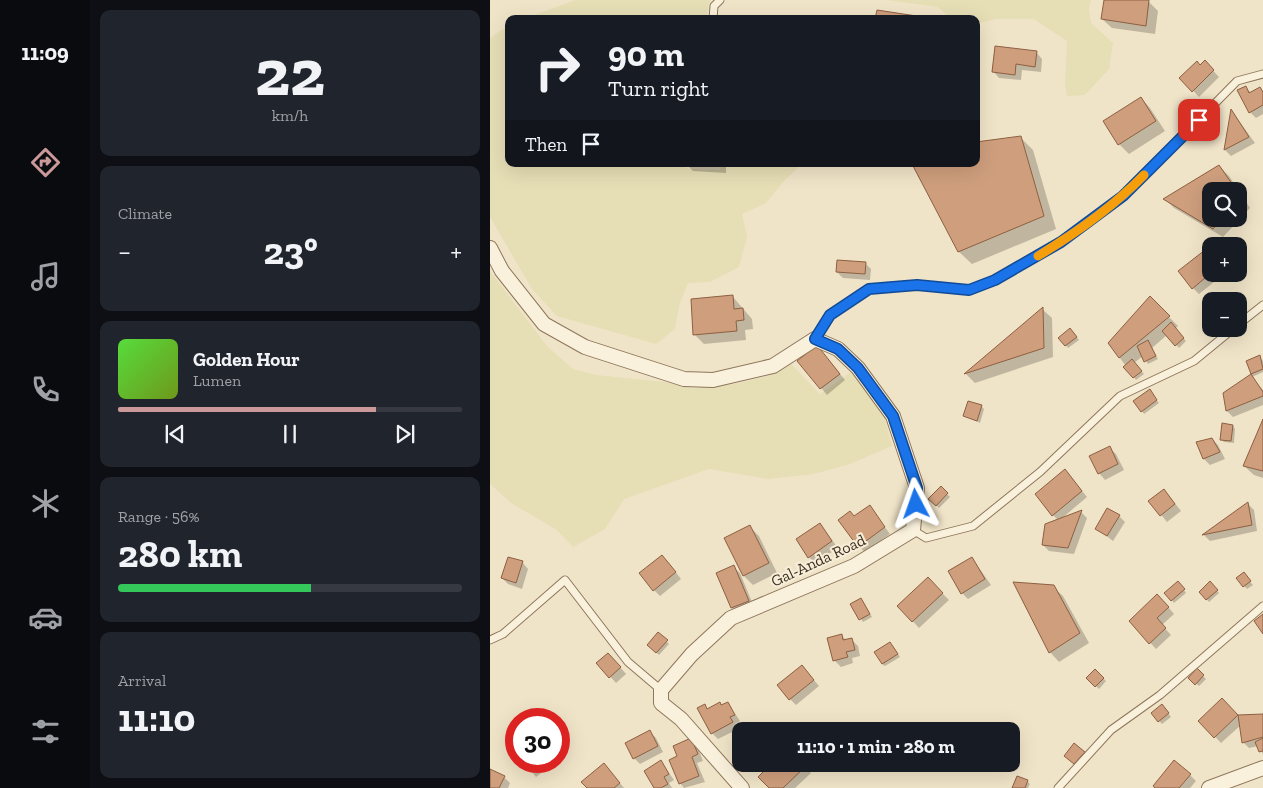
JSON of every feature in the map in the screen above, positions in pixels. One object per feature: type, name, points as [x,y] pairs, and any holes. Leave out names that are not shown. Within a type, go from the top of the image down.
[{"type":"street","points":[[490,248],[502,271],[544,324],[585,347],[684,378],[714,380],[772,366],[815,339],[838,349],[858,368],[893,416],[917,488],[914,530]]},
{"type":"street","name":"Gal-Anda Road","points":[[661,690],[692,654],[731,618],[854,566],[914,530]]},
{"type":"street","points":[[661,690],[661,703],[681,719],[742,788]]},
{"type":"street","points":[[1209,788],[1263,768]]},
{"type":"lane","points":[[713,15],[714,6],[720,0]]},
{"type":"lane","points":[[815,339],[830,315],[869,289],[917,285],[969,290],[995,280],[1061,242],[1123,196],[1237,81],[1263,74]]},
{"type":"lane","points":[[1247,318],[1263,306]]},
{"type":"lane","points":[[914,530],[926,538],[973,526],[1040,472],[1120,396],[1194,361],[1223,337]]},
{"type":"lane","points":[[490,640],[503,634],[565,580],[628,662],[661,690]]},
{"type":"lane","points":[[1058,788],[1111,730],[1160,695],[1263,606]]},
{"type":"shaded area","points":[[576,0],[710,0],[707,15],[534,15]]},
{"type":"shaded area","points":[[886,0],[1091,0],[1089,9],[1091,23],[1113,43],[1109,69],[1085,95],[1067,96],[1065,83],[1067,41],[1034,19],[996,19],[980,23],[980,15],[947,15],[938,7]]},
{"type":"shaded area","points":[[505,28],[505,167],[684,167],[689,169],[720,170],[721,167],[799,167],[783,182],[766,203],[742,214],[747,237],[739,267],[710,282],[688,283],[679,306],[675,329],[656,344],[557,316],[532,289],[490,217],[490,38]]},
{"type":"shaded area","points":[[490,271],[547,346],[573,369],[596,375],[665,382],[692,388],[735,384],[768,376],[791,364],[820,394],[852,371],[882,408],[892,446],[850,464],[814,474],[768,479],[709,469],[624,499],[605,529],[573,547],[557,530],[511,503],[490,484]]},
{"type":"building","points":[[1104,0],[1149,0],[1146,26],[1101,19]]},
{"type":"building","points":[[877,10],[910,15],[876,15]]},
{"type":"building","points":[[995,46],[1037,51],[1035,67],[1016,64],[1015,75],[992,72]]},
{"type":"building","points":[[1205,60],[1214,70],[1192,92],[1179,78],[1197,61],[1200,65]]},
{"type":"building","points":[[1246,86],[1249,93],[1260,87],[1263,92],[1263,105],[1249,113],[1237,90]]},
{"type":"building","points":[[1141,97],[1156,121],[1118,145],[1103,121]]},
{"type":"building","points":[[1231,109],[1249,137],[1224,150]]},
{"type":"building","points":[[1021,136],[1044,216],[958,252],[914,167],[980,167],[980,141]]},
{"type":"building","points":[[1219,165],[1231,182],[1202,182],[1202,222],[1163,199]]},
{"type":"building","points":[[1202,252],[1202,281],[1192,289],[1178,271]]},
{"type":"building","points":[[837,260],[866,262],[865,274],[836,272]]},
{"type":"building","points":[[733,295],[734,309],[743,308],[744,320],[736,321],[737,331],[693,335],[691,299]]},
{"type":"building","points":[[1150,296],[1170,316],[1119,358],[1108,343]]},
{"type":"building","points":[[1043,307],[1044,348],[964,374]]},
{"type":"building","points":[[1171,322],[1184,338],[1175,346],[1162,331]]},
{"type":"building","points":[[1070,328],[1077,337],[1065,346],[1058,338]]},
{"type":"building","points":[[1148,340],[1156,356],[1144,362],[1137,346]]},
{"type":"building","points":[[817,345],[840,374],[820,389],[797,361]]},
{"type":"building","points":[[1260,355],[1263,369],[1251,374],[1246,361]]},
{"type":"building","points":[[1132,359],[1142,371],[1133,378],[1123,367]]},
{"type":"building","points":[[1251,374],[1263,392],[1263,396],[1226,411],[1223,393]]},
{"type":"building","points":[[1150,389],[1157,400],[1141,412],[1133,401]]},
{"type":"building","points":[[968,401],[982,405],[977,421],[963,416]]},
{"type":"building","points":[[1263,419],[1263,471],[1243,466]]},
{"type":"building","points":[[1222,423],[1233,425],[1231,441],[1220,440]]},
{"type":"building","points":[[1212,438],[1220,452],[1203,459],[1196,442]]},
{"type":"building","points":[[1110,446],[1118,464],[1098,474],[1089,456]]},
{"type":"building","points":[[1065,469],[1082,491],[1052,516],[1035,494]]},
{"type":"building","points":[[941,486],[948,493],[936,506],[928,499]]},
{"type":"building","points":[[1164,489],[1175,504],[1160,516],[1148,501]]},
{"type":"building","points":[[1248,502],[1252,525],[1202,535]]},
{"type":"building","points":[[870,505],[885,527],[858,547],[838,520],[850,511],[854,516]]},
{"type":"building","points":[[1107,508],[1120,515],[1107,536],[1095,529]]},
{"type":"building","points":[[1082,510],[1068,548],[1042,545],[1045,524]]},
{"type":"building","points":[[820,523],[832,541],[808,558],[796,539]]},
{"type":"building","points":[[750,525],[769,563],[743,576],[724,538]]},
{"type":"building","points":[[662,555],[676,572],[653,591],[639,573]]},
{"type":"building","points":[[508,557],[523,561],[516,583],[501,578]]},
{"type":"building","points":[[972,557],[985,579],[961,594],[948,571]]},
{"type":"building","points":[[734,565],[749,601],[731,608],[716,573]]},
{"type":"building","points":[[1244,572],[1251,581],[1243,587],[1236,578]]},
{"type":"building","points":[[928,577],[943,593],[912,622],[897,606]]},
{"type":"building","points":[[1178,581],[1185,589],[1171,601],[1164,593]]},
{"type":"building","points":[[1210,581],[1218,590],[1206,600],[1199,592]]},
{"type":"building","points":[[1013,582],[1054,585],[1080,633],[1049,653]]},
{"type":"building","points":[[1157,594],[1169,607],[1157,618],[1166,628],[1149,644],[1129,621]]},
{"type":"building","points":[[861,598],[870,614],[859,620],[850,604]]},
{"type":"building","points":[[1263,614],[1263,634],[1254,621]]},
{"type":"building","points":[[658,632],[668,640],[656,653],[647,645]]},
{"type":"building","points":[[842,634],[843,640],[852,638],[855,650],[846,652],[848,657],[833,661],[827,638]]},
{"type":"building","points":[[890,642],[898,654],[882,664],[874,652]]},
{"type":"building","points":[[608,653],[621,667],[609,678],[596,663]]},
{"type":"building","points":[[802,665],[814,680],[789,700],[777,685]]},
{"type":"building","points":[[1197,668],[1204,675],[1195,685],[1188,678]]},
{"type":"building","points":[[1095,669],[1104,678],[1095,687],[1086,678]]},
{"type":"building","points":[[1222,698],[1238,715],[1214,738],[1198,721]]},
{"type":"building","points":[[720,702],[721,705],[728,702],[735,715],[730,717],[733,722],[711,734],[697,708],[705,704],[707,709]]},
{"type":"building","points":[[1162,704],[1169,713],[1158,722],[1151,713]]},
{"type":"building","points":[[1263,714],[1263,737],[1242,743],[1238,715]]},
{"type":"building","points":[[650,730],[658,746],[633,759],[625,743]]},
{"type":"building","points":[[691,738],[698,754],[692,757],[699,776],[679,784],[669,760],[677,756],[673,746]]},
{"type":"building","points":[[1263,738],[1263,751],[1259,752],[1255,742]]},
{"type":"building","points":[[1074,743],[1085,752],[1074,764],[1064,756]]},
{"type":"building","points":[[661,760],[669,774],[664,777],[668,784],[661,788],[654,788],[644,771]]},
{"type":"building","points":[[1174,760],[1191,774],[1179,788],[1155,788],[1153,786]]},
{"type":"building","points":[[604,763],[620,783],[614,788],[587,788],[581,782]]},
{"type":"building","points":[[490,769],[505,776],[499,788],[490,788]]},
{"type":"building","points":[[763,772],[800,772],[783,788],[769,788],[758,777]]},
{"type":"building","points":[[1017,776],[1028,780],[1025,788],[1012,788]]},
{"type":"slow traffic","points":[[1038,256],[1061,242],[1123,196],[1144,175]]},
{"type":"route","points":[[916,504],[917,488],[893,416],[858,368],[838,349],[815,339],[830,315],[869,289],[917,285],[969,290],[995,280],[1061,242],[1123,196],[1199,120]]}]
